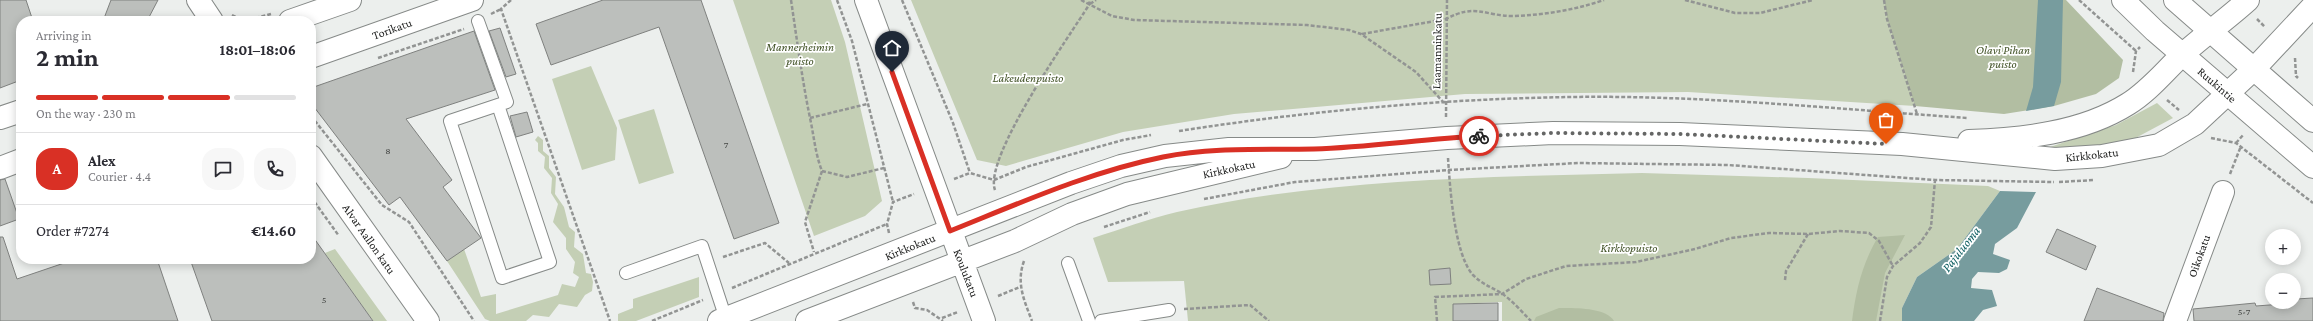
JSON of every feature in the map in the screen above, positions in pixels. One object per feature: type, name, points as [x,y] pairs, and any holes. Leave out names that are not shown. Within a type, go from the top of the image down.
[{"type":"main road","points":[[198,0],[220,16]]},
{"type":"main road","points":[[304,16],[350,0]]},
{"type":"main road","name":"Torikatu","points":[[316,55],[472,0]]},
{"type":"main road","name":"Koulukatu","points":[[866,0],[961,262],[984,321]]},
{"type":"main road","name":"Ruukintie","points":[[2123,0],[2183,55],[2313,167]]},
{"type":"main road","points":[[2174,0],[2313,121]]},
{"type":"main road","name":"Kirkkokatu","points":[[1902,144],[1996,140],[2048,133],[2090,121],[2128,104],[2151,86],[2183,55],[2248,0]]},
{"type":"main road","name":"Kirkkokatu","points":[[722,320],[1071,183],[1129,164],[1165,156],[1229,149],[1315,149],[1447,138],[1554,133],[1680,134],[1902,144],[2055,159],[2102,156],[2159,145],[2195,124],[2254,69],[2313,6]]},
{"type":"main road","points":[[0,118],[16,113]]},
{"type":"main road","name":"Kirkkokatu","points":[[807,321],[1015,241],[1072,214],[1127,194],[1315,149]]},
{"type":"main road","points":[[0,168],[16,162]]},
{"type":"main road","name":"Alvar Aallon katu","points":[[316,163],[428,321]]},
{"type":"main road","name":"Oikokatu","points":[[2175,321],[2223,192]]},
{"type":"lane","points":[[478,21],[507,102],[498,105],[450,121],[502,278],[550,262],[498,105]]},
{"type":"lane","points":[[626,273],[702,246],[717,294],[722,320]]},
{"type":"lane","points":[[1068,263],[1089,321]]},
{"type":"lane","points":[[1102,321],[1169,310]]},
{"type":"path","points":[[512,0],[501,9],[610,321]]},
{"type":"path","points":[[791,0],[804,98],[810,118],[815,155],[822,171],[805,222],[814,252]]},
{"type":"path","points":[[837,0],[852,41],[893,202]]},
{"type":"path","points":[[902,0],[953,123],[970,173]]},
{"type":"path","points":[[1081,0],[1119,18],[1134,20],[1307,25],[1349,30],[1361,34],[1416,72],[1445,103],[1572,97],[1679,99],[1973,118]]},
{"type":"path","points":[[994,180],[1002,152],[1027,102],[1089,5],[1090,0]]},
{"type":"path","points":[[1089,5],[1096,0]]},
{"type":"path","name":"Laamanninkatu","points":[[1445,103],[1447,0]]},
{"type":"path","points":[[1361,34],[1446,19],[1459,12],[1476,10],[1510,16],[1541,15],[1577,9],[1604,0]]},
{"type":"path","points":[[1685,0],[1735,13],[1760,13],[1813,0]]},
{"type":"path","points":[[1884,0],[1887,19],[1918,115]]},
{"type":"path","points":[[2079,0],[2136,51],[2134,71],[2130,77]]},
{"type":"path","points":[[2294,52],[2296,76],[2302,81]]},
{"type":"path","points":[[2134,71],[2212,139],[2236,143],[2241,146],[2313,203]]},
{"type":"path","points":[[810,118],[868,104]]},
{"type":"path","points":[[316,122],[382,205],[409,222],[474,321]]},
{"type":"path","points":[[2206,143],[2212,139]]},
{"type":"path","points":[[2223,192],[2241,146]]},
{"type":"path","points":[[1203,200],[1295,182],[1449,170],[1578,163],[1728,165],[1935,180],[2080,182],[2102,179]]},
{"type":"path","points":[[822,171],[847,177],[884,168]]},
{"type":"path","points":[[1449,170],[1457,237],[1462,254],[1472,274],[1485,286],[1502,294],[1531,321]]},
{"type":"path","points":[[1880,321],[1887,276],[1893,266],[1920,243],[1931,227],[1935,180]]},
{"type":"path","points":[[1098,229],[1157,210]]},
{"type":"path","points":[[652,321],[814,252],[887,224]]},
{"type":"path","points":[[1437,321],[1435,297],[1502,294],[1526,279],[1566,266],[1636,262],[1655,259],[1749,234],[1808,234],[1840,231],[1869,234],[1879,241],[1893,266]]},
{"type":"path","points":[[1785,280],[1786,271],[1808,234]]},
{"type":"path","points":[[707,263],[765,242],[789,263]]},
{"type":"path","points":[[1024,261],[1029,258]]},
{"type":"path","points":[[1169,310],[1250,305],[1269,321]]},
{"type":"green space","name":"Mannerheimin puisto","points":[[733,0],[831,0],[845,42],[882,201],[865,216],[814,236]]},
{"type":"green space","name":"Lakeudenpuisto","points":[[911,0],[1884,0],[1887,19],[1915,106],[1688,92],[1465,94],[1234,114],[1123,132],[1006,166],[977,160]]},
{"type":"green space","name":"Olavi Pihan puisto","points":[[1884,0],[2066,0],[2123,60],[2119,78],[2096,94],[2054,106],[2004,114],[1915,106],[1887,19]]},
{"type":"green space","points":[[591,66],[617,128],[615,160],[582,170],[552,79]]},
{"type":"green space","points":[[2157,103],[2173,118],[2128,142],[2077,148],[2047,148],[2116,125]]},
{"type":"green space","points":[[654,109],[674,173],[639,184],[618,120]]},
{"type":"green space","points":[[538,136],[543,140],[543,151],[549,156],[549,168],[556,177],[555,194],[564,207],[569,227],[575,232],[574,247],[583,254],[586,273],[591,274],[593,282],[592,291],[585,295],[577,307],[559,304],[549,317],[533,315],[526,321],[490,321],[485,319],[447,261],[464,249],[481,297],[496,294],[496,314],[558,295],[562,284],[575,287],[579,277],[573,273],[575,262],[566,249],[566,238],[553,222],[558,204],[551,193],[552,178],[544,168],[545,157],[538,151],[538,143],[535,140]]},
{"type":"green space","name":"Kirkkopuisto","points":[[1642,173],[1808,178],[1988,186],[2000,191],[1957,249],[1917,277],[1902,308],[1902,321],[1502,321],[1502,302],[1453,304],[1453,321],[1188,321],[1184,281],[1108,282],[1093,238],[1177,212],[1292,192],[1408,181]]},
{"type":"green space","points":[[1905,235],[1885,273],[1876,321],[1852,321],[1860,278],[1872,247],[1878,237]]},
{"type":"green space","points":[[335,249],[387,321],[373,321],[325,253]]},
{"type":"green space","points":[[699,277],[699,297],[636,321],[618,321],[618,314],[633,308],[633,299]]},
{"type":"green space","points":[[1559,308],[1589,309],[1604,313],[1610,316],[1614,321],[1534,321],[1536,317]]},
{"type":"water","points":[[2038,0],[2063,0],[2061,82],[2054,106],[2026,111],[2033,87]]},
{"type":"water","name":"Pajuluoma","points":[[2000,191],[2036,192],[2017,228],[1995,244],[1993,254],[2010,260],[2007,269],[1999,273],[1978,272],[1972,279],[1971,288],[1992,290],[1997,306],[1983,310],[1974,321],[1902,321],[1902,308],[1917,277],[1957,249]]},
{"type":"building","points":[[0,0],[26,0],[31,16],[16,16],[16,82],[0,88]]},
{"type":"building","points":[[111,0],[158,0],[150,16],[105,16]]},
{"type":"building","points":[[603,0],[701,0],[779,223],[734,239],[659,27],[551,65],[536,24]]},
{"type":"building","points":[[500,28],[516,74],[506,77],[489,31]]},
{"type":"building","points":[[474,31],[495,90],[406,119],[452,180],[443,187],[481,238],[447,261],[400,197],[389,205],[316,110],[316,86]]},
{"type":"building","points":[[527,112],[533,132],[516,137],[510,116]]},
{"type":"building","points":[[5,179],[16,210],[16,220],[0,226],[0,180]]},
{"type":"building","points":[[2057,229],[2096,246],[2086,270],[2046,252]]},
{"type":"building","points":[[0,237],[3,237],[17,279],[61,264],[159,264],[178,321],[0,321]]},
{"type":"building","points":[[316,241],[373,321],[212,321],[192,264],[316,264]]},
{"type":"building","points":[[1450,268],[1451,284],[1430,285],[1429,270]]},
{"type":"building","points":[[2097,288],[2164,313],[2163,321],[2084,321]]},
{"type":"building","points":[[2313,298],[2313,321],[2194,321],[2193,309],[2255,303],[2256,306],[2265,305],[2265,309],[2301,309],[2301,299]]},
{"type":"building","points":[[1498,303],[1498,321],[1453,321],[1453,304]]},
{"type":"way so far","points":[[1479,136],[1554,133],[1680,134],[1886,144]]},
{"type":"route","points":[[892,72],[930,180],[950,231],[1071,183],[1121,166],[1165,156],[1229,149],[1315,149],[1479,136]]}]
